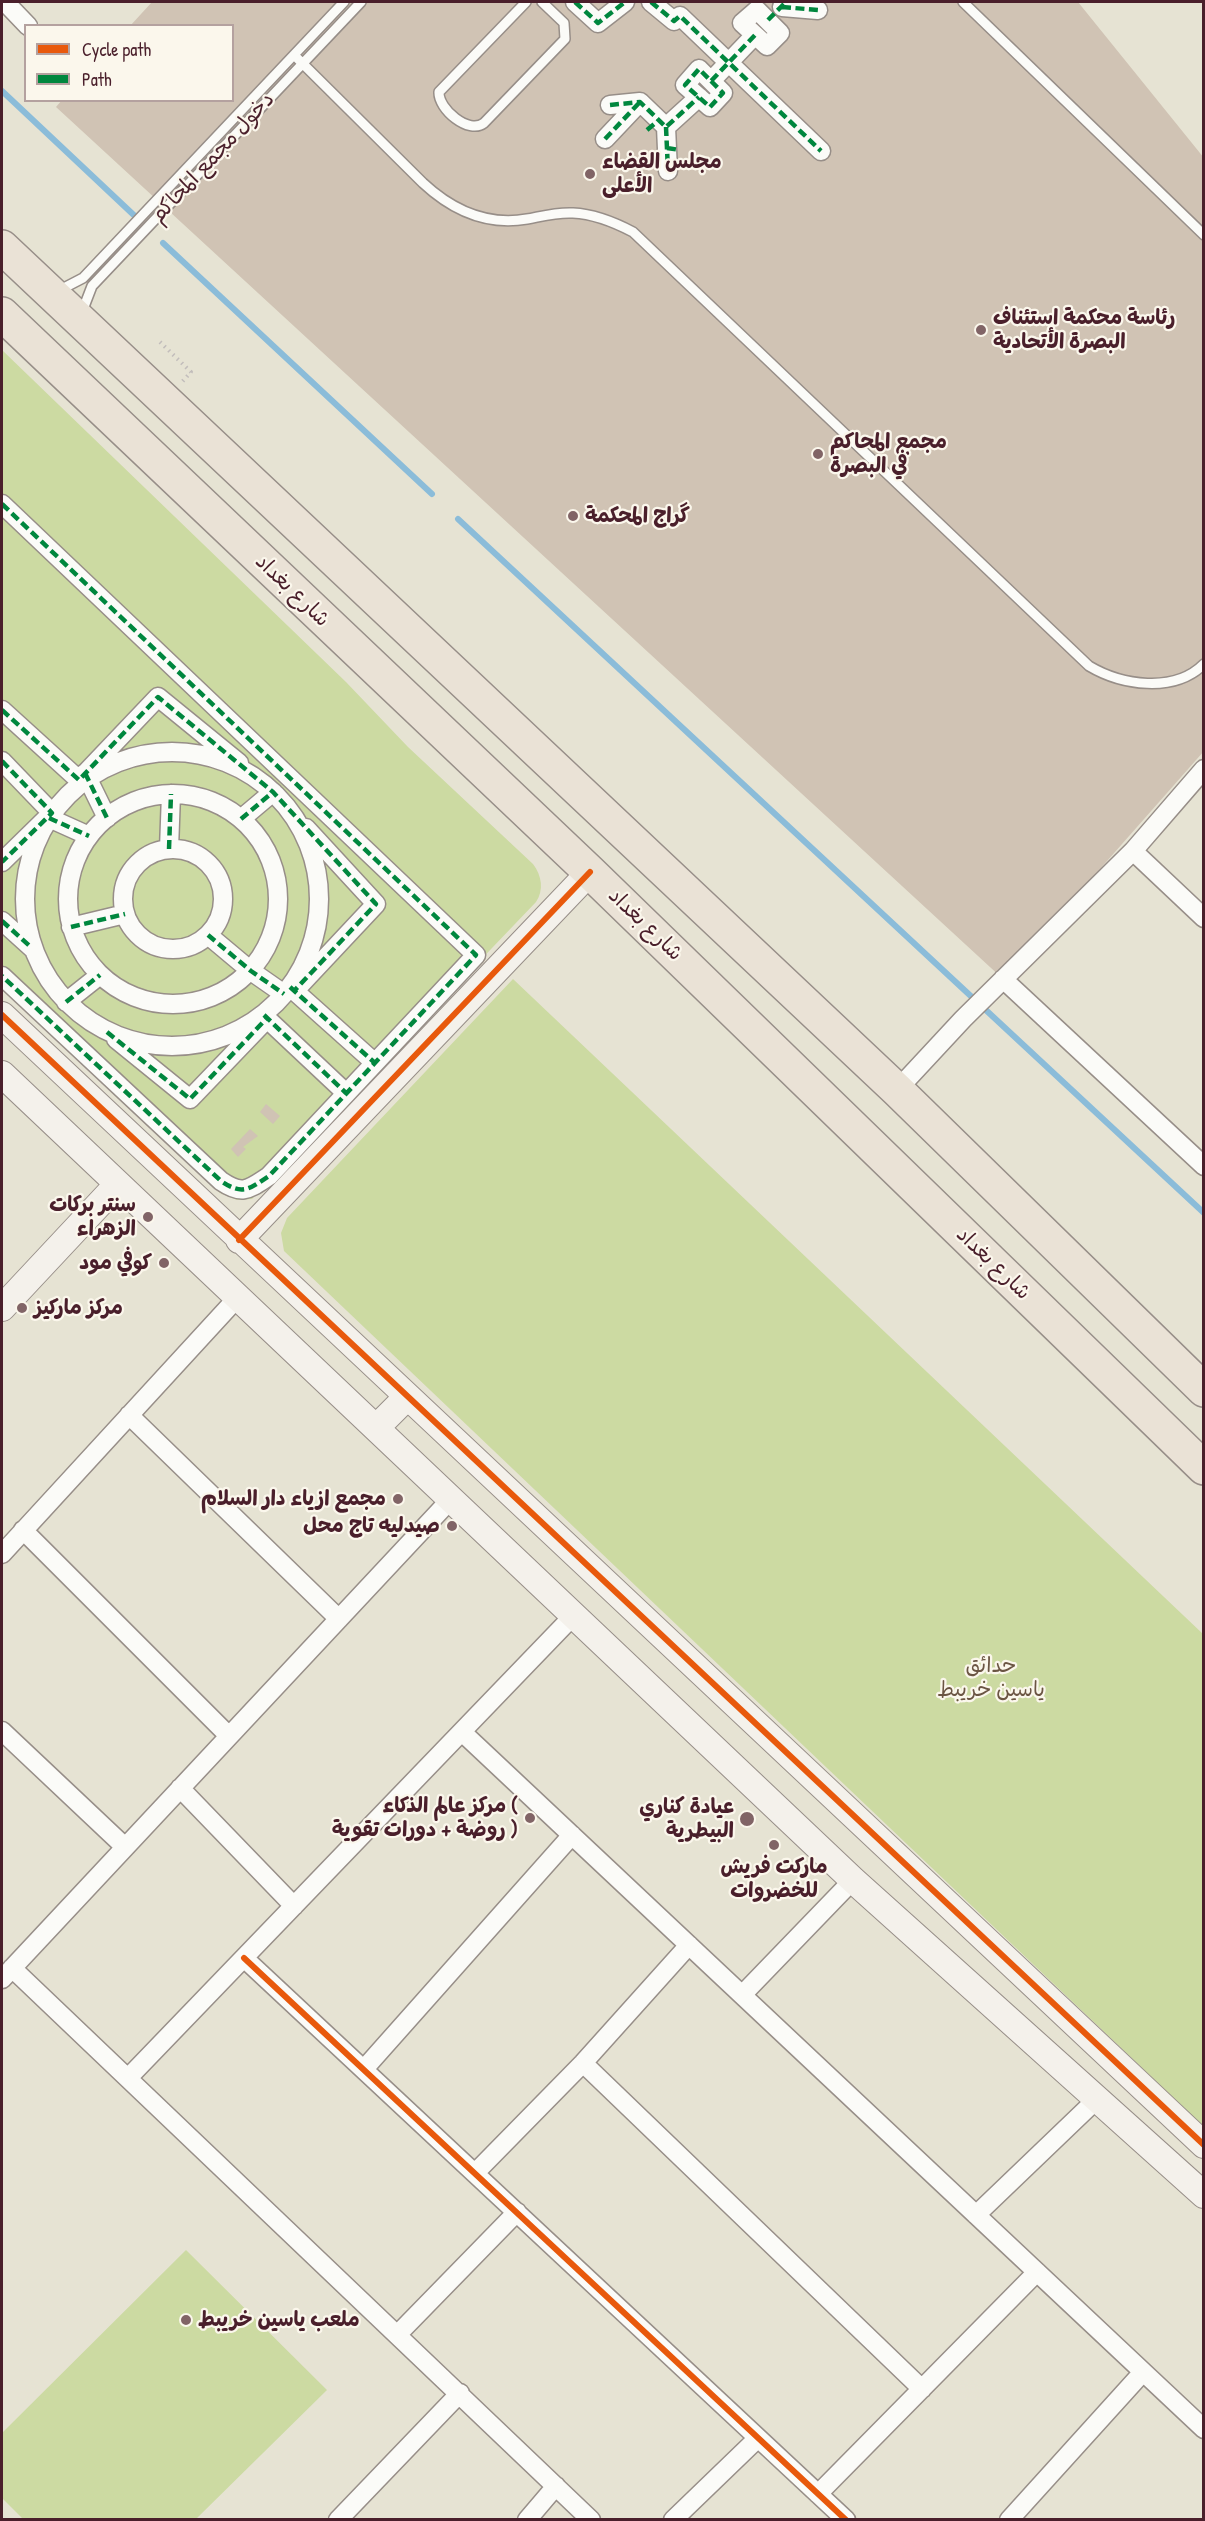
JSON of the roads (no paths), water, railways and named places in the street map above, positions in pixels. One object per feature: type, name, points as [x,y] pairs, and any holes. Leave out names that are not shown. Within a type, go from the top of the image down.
[{"type":"highway","points":[[2,248],[897,1090],[1203,1390]]},
{"type":"highway","name":"شارع بغداد","points":[[2,314],[590,872],[1203,1468]]},
{"type":"street","points":[[5,2],[26,24]]},
{"type":"street","points":[[575,2],[598,23],[626,2]]},
{"type":"street","points":[[651,2],[674,21],[680,16],[821,151]]},
{"type":"street","points":[[658,126],[699,97],[685,85],[699,69],[711,81],[755,35],[767,46],[780,33],[768,20],[784,4],[818,10]]},
{"type":"street","points":[[640,102],[673,149],[668,171]]},
{"type":"street","points":[[610,105],[640,102]]},
{"type":"street","points":[[605,139],[640,102]]},
{"type":"street","points":[[2,504],[476,956],[269,1176],[248,1190],[233,1190],[2,976]]},
{"type":"street","points":[[2,862],[51,815],[158,697],[273,792],[376,904],[265,1016],[190,1099],[66,1002],[41,968],[32,948],[26,920],[24,892],[28,864],[38,837],[51,815]]},
{"type":"street","points":[[2,710],[79,780],[117,762],[144,755],[172,752],[200,755],[226,762],[251,775],[273,792],[293,814],[307,839],[316,867],[320,896],[318,925],[309,953],[290,991]]},
{"type":"street","points":[[2,761],[51,815],[89,836]]},
{"type":"street","points":[[897,1090],[963,1019],[1133,851],[1203,768]]},
{"type":"street","points":[[87,776],[107,818]]},
{"type":"street","points":[[242,819],[273,792]]},
{"type":"street","points":[[169,849],[171,794]]},
{"type":"street","points":[[171,794],[191,795],[211,801],[242,819],[260,839],[270,857],[279,897],[272,938],[250,971],[233,986],[215,996],[175,1004],[134,997],[100,975],[86,960],[71,927],[67,902],[69,881],[74,861],[89,836],[107,818],[130,803],[171,794]]},
{"type":"street","points":[[169,849],[199,855],[219,878],[224,896],[219,919],[208,935],[183,948],[159,946],[138,935],[125,915],[124,891],[133,869],[152,853],[169,849]]},
{"type":"street","points":[[1133,851],[1203,918]]},
{"type":"street","points":[[239,1240],[590,872]]},
{"type":"street","points":[[71,927],[125,915]]},
{"type":"street","points":[[2,921],[32,948]]},
{"type":"street","points":[[208,935],[250,971],[290,991],[375,1063]]},
{"type":"street","points":[[66,1002],[100,975]]},
{"type":"street","points":[[1003,980],[1203,1166]]},
{"type":"street","points":[[2,1015],[406,1398],[1203,2145]]},
{"type":"street","points":[[265,1016],[346,1093]]},
{"type":"street","points":[[107,1032],[133,1041],[159,1046],[186,1046],[212,1041],[238,1031],[265,1016]]},
{"type":"street","points":[[2,1074],[853,1880],[1203,2195]]},
{"type":"street","points":[[2,1308],[118,1184]]},
{"type":"street","points":[[2,1554],[238,1297]]},
{"type":"street","points":[[376,1428],[406,1398]]},
{"type":"street","points":[[129,1415],[339,1619]]},
{"type":"street","points":[[451,1499],[7,1973],[128,2078],[591,2520]]},
{"type":"street","points":[[23,1530],[229,1736]]},
{"type":"street","points":[[128,2078],[574,1615]]},
{"type":"street","points":[[462,1732],[1203,2429]]},
{"type":"street","points":[[2,1734],[125,1847]]},
{"type":"street","points":[[180,1788],[294,1906]]},
{"type":"street","points":[[364,2069],[572,1835]]},
{"type":"street","points":[[742,1995],[853,1880]]},
{"type":"street","points":[[475,2173],[583,2063],[689,1945]]},
{"type":"street","points":[[244,1958],[846,2520]]},
{"type":"street","points":[[583,2063],[922,2389]]},
{"type":"street","points":[[976,2215],[1097,2099]]},
{"type":"street","points":[[397,2335],[517,2212]]},
{"type":"street","points":[[819,2494],[1037,2272]]},
{"type":"street","points":[[1009,2520],[1143,2372]]},
{"type":"street","points":[[338,2520],[460,2393]]},
{"type":"street","points":[[673,2520],[758,2438]]},
{"type":"street","points":[[527,2520],[556,2486]]},
{"type":"lane","points":[[49,292],[67,289],[83,278],[344,2]]},
{"type":"lane","name":"دخول مجمع المحاكم","points":[[82,324],[83,304],[92,286],[361,2]]},
{"type":"lane","points":[[526,2],[439,92],[442,105],[467,126],[475,128],[484,123],[565,39],[564,23],[542,2]]},
{"type":"lane","points":[[963,2],[1203,235]]},
{"type":"lane","points":[[294,55],[423,183],[442,199],[463,212],[478,217],[510,220],[558,213],[589,215],[605,218],[633,232],[1089,666],[1127,682],[1156,683],[1185,676],[1203,664]]},
{"type":"waterway","points":[[2,91],[138,219]]},
{"type":"waterway","points":[[163,243],[432,494]]},
{"type":"waterway","points":[[458,519],[1204,1213]]},
{"type":"place","name":"مجلس القضاء الأعلى","points":[[590,174]]},
{"type":"place","name":"رئاسة محكمة استئناف البصرة الأتحادية","points":[[981,330]]},
{"type":"place","name":"مجمع المحاكم في البصرة","points":[[818,454]]},
{"type":"place","name":"گراج المحكمة","points":[[573,516]]},
{"type":"place","name":"سنتر بركات الزهراء","points":[[148,1217]]},
{"type":"place","name":"كوفي مود","points":[[164,1263]]},
{"type":"place","name":"مركز ماركيز","points":[[22,1308]]},
{"type":"place","name":"مجمع ازياء دار السلام","points":[[398,1499]]},
{"type":"place","name":"صيدليه تاج محل","points":[[452,1526]]},
{"type":"place","name":"مركز عالم الذكاء ( روضة + دورات تقوية )","points":[[530,1818]]},
{"type":"place","name":"عيادة كناري البيطرية","points":[[747,1819]]},
{"type":"place","name":"ماركت فريش للخضروات","points":[[774,1845]]},
{"type":"place","name":"ملعب ياسين خريبط","points":[[186,2320]]},
{"type":"park label","name":"حدائق ياسين خريبط","points":[[991,1678]]}]
